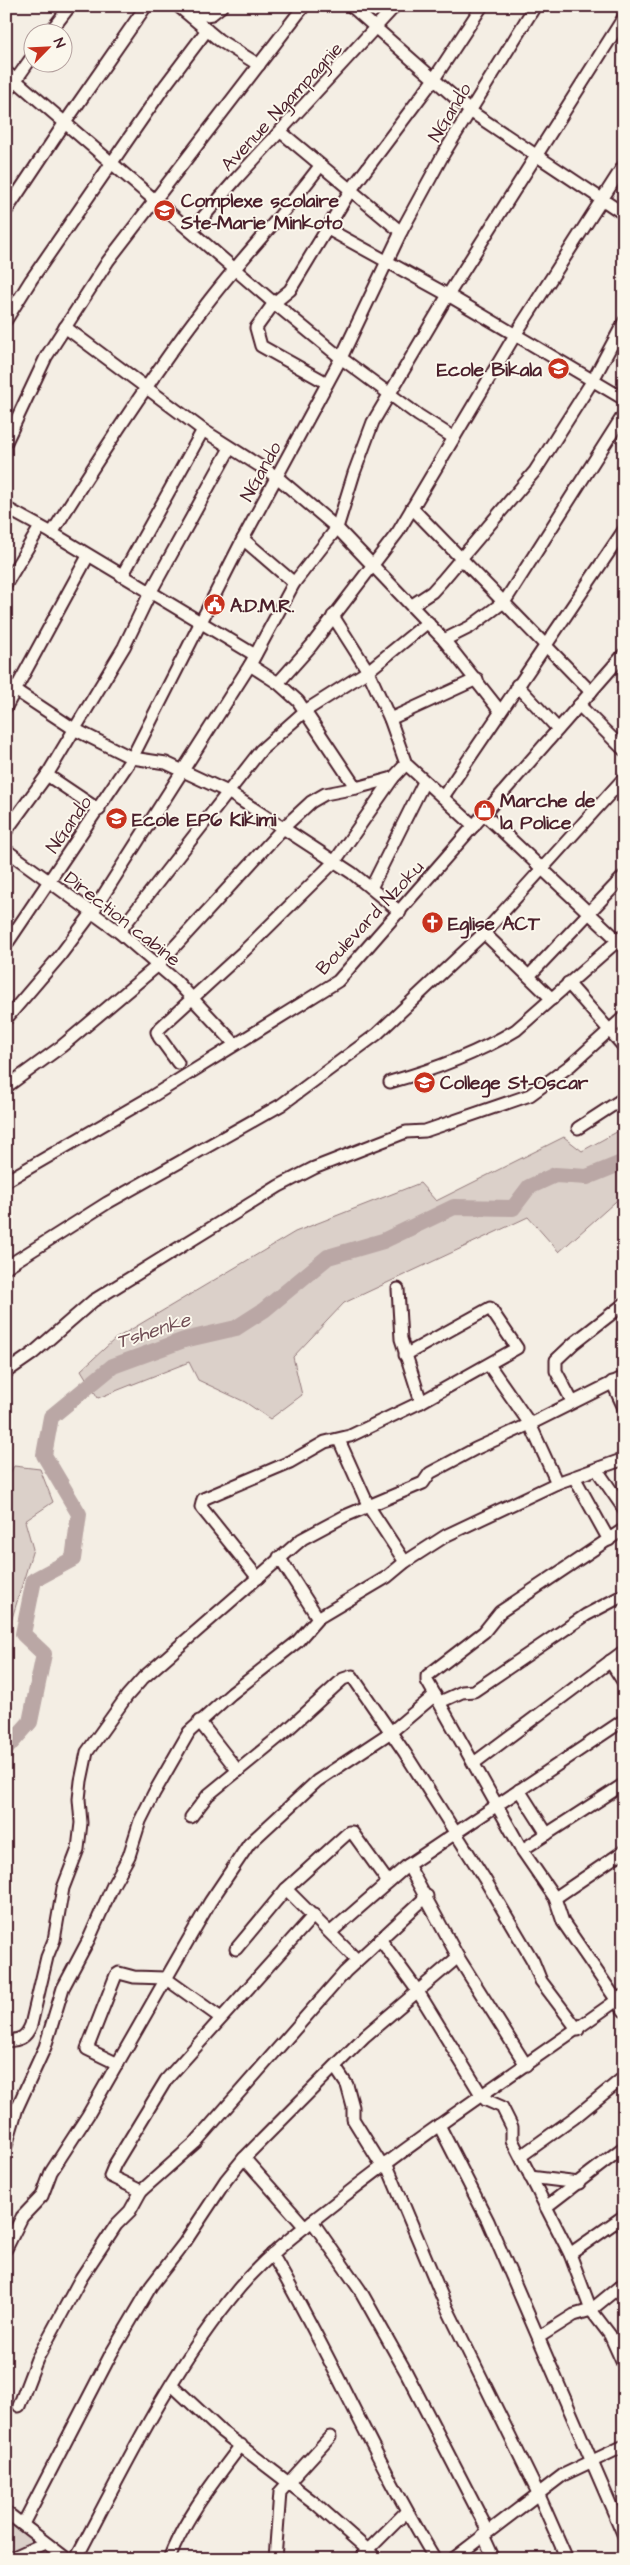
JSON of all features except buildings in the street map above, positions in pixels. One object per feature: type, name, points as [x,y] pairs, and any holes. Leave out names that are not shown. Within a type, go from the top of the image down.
[{"type":"street","points":[[58,22],[70,6]]},
{"type":"street","points":[[6,211],[146,6]]},
{"type":"street","points":[[178,6],[207,30],[258,65]]},
{"type":"street","points":[[192,16],[212,14],[222,6]]},
{"type":"street","points":[[6,442],[46,357],[108,261],[304,6]]},
{"type":"street","points":[[351,6],[470,111],[537,157],[603,198],[624,214]]},
{"type":"street","name":"Avenue Ngampagnie","points":[[192,230],[237,178],[377,28],[395,6]]},
{"type":"street","points":[[327,383],[259,344],[256,328],[274,303],[290,290],[350,191],[434,79],[482,6]]},
{"type":"street","name":"NGando","points":[[6,945],[99,810],[132,758],[243,539],[341,358],[401,232],[470,111],[535,6]]},
{"type":"street","points":[[6,1019],[59,958],[92,914],[252,660],[294,583],[337,528],[371,425],[448,295],[624,17]]},
{"type":"street","points":[[6,320],[164,87],[207,30]]},
{"type":"street","points":[[6,94],[22,71]]},
{"type":"street","points":[[6,72],[64,124],[192,230],[233,269],[341,358],[454,438]]},
{"type":"street","points":[[281,132],[401,232]]},
{"type":"street","points":[[278,683],[334,616],[398,532],[515,335],[624,165]]},
{"type":"street","points":[[52,533],[145,388],[233,269],[295,200],[320,166]]},
{"type":"street","points":[[326,228],[448,295],[624,399]]},
{"type":"street","points":[[412,606],[432,592],[463,558],[535,471],[593,380],[624,322]]},
{"type":"street","points":[[65,326],[203,430],[277,477],[337,528],[428,622],[477,679],[500,711]]},
{"type":"street","points":[[444,640],[470,627],[504,601],[624,414]]},
{"type":"street","points":[[122,576],[203,430]]},
{"type":"street","points":[[6,831],[46,775],[124,647],[150,593],[230,448]]},
{"type":"street","points":[[6,508],[52,533],[200,622],[252,660],[305,711],[356,788]]},
{"type":"street","points":[[412,508],[463,558],[544,645],[591,692]]},
{"type":"street","points":[[6,584],[40,527]]},
{"type":"street","points":[[443,797],[544,645],[624,530]]},
{"type":"street","points":[[243,539],[294,583]]},
{"type":"street","points":[[6,707],[16,692],[88,556]]},
{"type":"street","points":[[334,616],[368,671],[390,719],[406,764],[474,826]]},
{"type":"street","points":[[119,932],[261,750],[305,711],[368,671],[428,622]]},
{"type":"street","name":"Boulevard Nzoku","points":[[6,1181],[151,1097],[338,981],[624,654]]},
{"type":"street","points":[[390,719],[477,679]]},
{"type":"street","points":[[6,684],[74,730],[132,758],[154,760],[182,769],[228,792],[335,861],[400,912]]},
{"type":"street","points":[[517,685],[558,729]]},
{"type":"street","points":[[579,705],[624,750]]},
{"type":"street","points":[[178,1063],[159,1037],[158,1032],[335,861],[393,778],[406,764]]},
{"type":"street","points":[[46,775],[99,810]]},
{"type":"street","points":[[6,1087],[62,1046],[157,966],[284,827],[319,796],[393,778]]},
{"type":"street","points":[[6,1267],[107,1203],[254,1121],[296,1095],[385,1028],[484,933],[624,778]]},
{"type":"street","points":[[371,888],[424,782]]},
{"type":"street","points":[[390,1082],[422,1073],[497,1042],[522,1026],[568,983],[622,940],[588,913],[543,868],[484,814]]},
{"type":"street","name":"Direction cabine","points":[[6,850],[119,932],[176,981],[234,1044]]},
{"type":"street","points":[[528,976],[624,876]]},
{"type":"street","points":[[484,933],[552,999]]},
{"type":"street","points":[[568,983],[624,1047]]},
{"type":"street","points":[[6,1372],[32,1354],[97,1298],[279,1186],[314,1168],[406,1132],[425,1131],[530,1095],[571,1065],[624,1017]]},
{"type":"street","points":[[578,1128],[624,1098]]},
{"type":"street","points":[[398,1289],[399,1326],[405,1355],[421,1402]]},
{"type":"street","points":[[572,1401],[556,1371],[556,1360],[574,1343],[624,1304]]},
{"type":"street","points":[[258,1578],[202,1508],[201,1501],[296,1459],[325,1442],[339,1440],[421,1402],[517,1348],[490,1308],[405,1355]]},
{"type":"street","points":[[489,1365],[530,1424],[557,1483]]},
{"type":"street","points":[[6,2041],[21,2039],[27,2034],[31,2025],[47,1956],[54,1940],[63,1888],[78,1849],[82,1823],[79,1799],[87,1752],[127,1696],[143,1678],[279,1558],[314,1532],[423,1483],[430,1473],[475,1449],[624,1377]]},
{"type":"street","points":[[612,1382],[624,1408]]},
{"type":"street","points":[[339,1440],[369,1507],[405,1562]]},
{"type":"street","points":[[6,2146],[17,2108],[45,2047],[63,1988],[89,1940],[113,1885],[129,1856],[140,1821],[154,1793],[180,1745],[199,1721],[297,1642],[318,1618],[387,1577],[405,1562],[476,1519],[557,1483],[624,1459]]},
{"type":"street","points":[[597,1470],[624,1509]]},
{"type":"street","points":[[574,1477],[609,1540]]},
{"type":"street","points":[[624,1529],[500,1612],[484,1632],[427,1676],[427,1681],[496,1805],[522,1850],[555,1898],[563,1922],[621,1998],[624,2010]]},
{"type":"street","points":[[279,1558],[318,1618]]},
{"type":"street","points":[[6,2249],[22,2217],[42,2196],[51,2172],[118,2064],[165,1978],[210,1902],[249,1844],[318,1781],[438,1699],[462,1692],[474,1691],[586,1615],[624,1595]]},
{"type":"street","points":[[474,1763],[624,1651]]},
{"type":"street","points":[[610,1660],[624,1683]]},
{"type":"street","points":[[191,1817],[208,1795],[343,1679],[349,1676],[356,1679],[456,1834],[533,1961],[541,1982],[578,2030]]},
{"type":"street","points":[[331,1932],[408,1864],[456,1834],[496,1805],[624,1720]]},
{"type":"street","points":[[199,1721],[238,1771]]},
{"type":"street","points":[[522,1850],[624,1784]]},
{"type":"street","points":[[519,1790],[547,1834]]},
{"type":"street","points":[[236,1949],[286,1888],[349,1832],[352,1832],[388,1882]]},
{"type":"street","points":[[555,1898],[624,1851]]},
{"type":"street","points":[[408,1864],[427,1896],[458,1957],[526,2065]]},
{"type":"street","points":[[286,1888],[357,1960]]},
{"type":"street","points":[[19,2406],[37,2359],[81,2278],[111,2231],[130,2211],[141,2191],[196,2143],[284,2039],[357,1960],[427,1896]]},
{"type":"street","points":[[141,2191],[110,2176],[115,2164],[166,2080],[314,1915]]},
{"type":"street","points":[[380,1939],[417,1990],[482,2096],[486,2100],[502,2106],[512,2128],[512,2140],[570,2254],[591,2310],[610,2336],[624,2366]]},
{"type":"street","points":[[23,2524],[111,2354],[151,2286],[185,2242],[226,2180],[244,2158],[335,2067],[417,1990],[458,1957]]},
{"type":"street","points":[[118,2064],[87,2049],[116,1975],[122,1972],[134,1977],[165,1978],[222,2018]]},
{"type":"street","points":[[76,2559],[140,2439],[209,2327],[241,2286],[272,2254],[384,2164],[578,2030],[621,1998]]},
{"type":"street","points":[[335,2067],[347,2085],[353,2107],[353,2119],[384,2164],[446,2306],[538,2493],[567,2559]]},
{"type":"street","points":[[521,2156],[574,2118],[624,2077]]},
{"type":"street","points":[[439,2125],[488,2221],[539,2337],[558,2387],[624,2536]]},
{"type":"street","points":[[546,2207],[624,2147]]},
{"type":"street","points":[[244,2158],[309,2224],[360,2290],[406,2372],[486,2533],[494,2559]]},
{"type":"street","points":[[530,2177],[579,2183]]},
{"type":"street","points":[[570,2254],[624,2216]]},
{"type":"street","points":[[272,2254],[322,2345],[406,2512],[434,2559]]},
{"type":"street","points":[[539,2337],[574,2315],[591,2310],[624,2283]]},
{"type":"street","points":[[172,2385],[221,2430],[369,2549],[378,2559]]},
{"type":"street","points":[[275,2559],[280,2492],[287,2482],[330,2437]]},
{"type":"street","points":[[169,2559],[174,2546],[209,2489],[241,2445]]},
{"type":"street","points":[[453,2559],[564,2475],[624,2446]]},
{"type":"street","points":[[6,2512],[67,2559]]},
{"type":"street","points":[[359,2559],[406,2512]]},
{"type":"street","points":[[9,2559],[45,2542]]},
{"type":"shaded area","points":[[624,1128],[624,1194],[559,1252],[528,1217],[344,1303],[293,1357],[302,1395],[270,1419],[245,1402],[198,1380],[189,1362],[98,1398],[81,1370],[115,1339],[295,1232],[420,1183],[436,1201],[564,1137],[582,1151]]},
{"type":"shaded area","points":[[14,1466],[40,1469],[53,1502],[25,1521],[33,1549],[6,1638],[6,1481]]},
{"type":"shaded area","points":[[6,2512],[67,2559],[6,2559]]},
{"type":"waterway","name":"Tshenke","points":[[6,1749],[30,1722],[44,1654],[23,1634],[34,1580],[73,1559],[79,1514],[44,1455],[51,1417],[113,1366],[184,1340],[236,1328],[264,1310],[328,1257],[383,1241],[454,1207],[513,1208],[529,1187],[555,1175],[587,1177],[624,1162]]},
{"type":"place","name":"Complexe scolaire Ste-Marie Minkoto","points":[[165,211]]},
{"type":"place","name":"Ecole Bikala","points":[[558,369]]},
{"type":"place","name":"A.D.M.R.","points":[[214,605]]},
{"type":"place","name":"Marche de la Police","points":[[484,811]]},
{"type":"place","name":"Ecole EP6 Kikimi","points":[[116,819]]},
{"type":"place","name":"Eglise ACT","points":[[432,923]]},
{"type":"place","name":"College St-Oscar","points":[[424,1082]]}]
